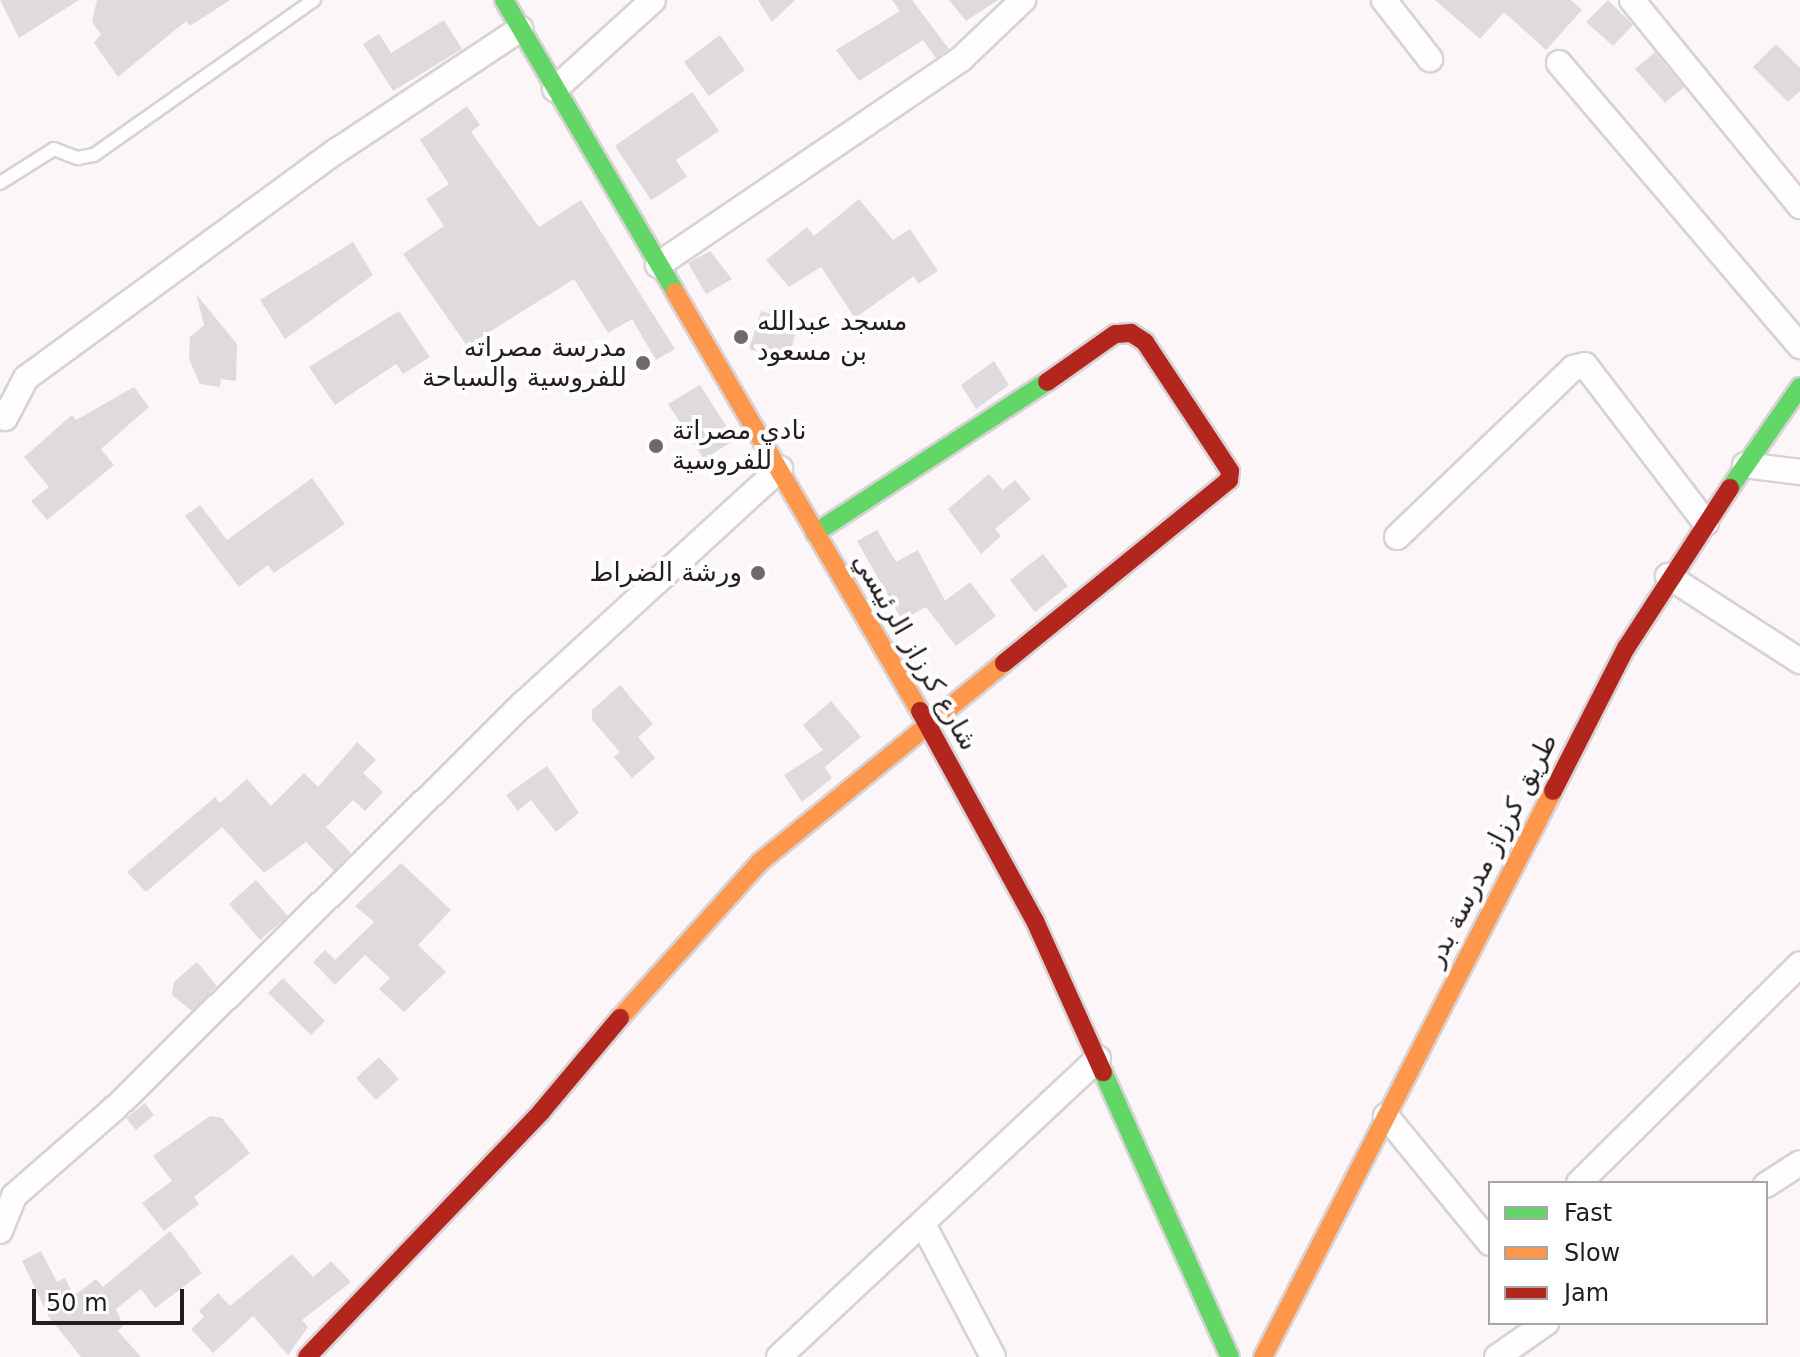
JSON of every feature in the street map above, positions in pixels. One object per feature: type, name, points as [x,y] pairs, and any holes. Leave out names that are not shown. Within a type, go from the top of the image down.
[{"type":"street","name":"شارع كرزاز الرئيسي","points":[[504,0],[926,722],[1035,921],[1230,1357]]},
{"type":"street","points":[[555,89],[653,0]]},
{"type":"street","points":[[658,265],[895,107],[961,59],[1023,0]]},
{"type":"street","points":[[1384,0],[1430,59]]},
{"type":"street","points":[[1632,0],[1800,206]]},
{"type":"street","points":[[5,418],[26,378],[248,213],[520,29]]},
{"type":"street","points":[[1559,63],[1800,346]]},
{"type":"street","points":[[307,1357],[531,1124],[690,935],[760,862],[926,722],[1229,480],[1230,471],[1145,342],[1131,333],[1115,334],[985,427],[815,533]]},
{"type":"street","points":[[1397,537],[1573,368],[1585,365],[1706,523]]},
{"type":"street","name":"طريق كرزاز مدرسة بدر","points":[[1263,1357],[1516,855],[1668,576],[1800,387]]},
{"type":"street","points":[[1745,465],[1800,472]]},
{"type":"street","points":[[0,1231],[14,1196],[116,1107],[522,705],[780,469]]},
{"type":"street","points":[[1668,576],[1800,661]]},
{"type":"street","points":[[1581,1181],[1800,964]]},
{"type":"street","points":[[779,1357],[1098,1058]]},
{"type":"street","points":[[1386,1116],[1488,1241]]},
{"type":"street","points":[[1768,1184],[1800,1163]]},
{"type":"street","points":[[923,1224],[993,1357]]},
{"type":"street","points":[[1497,1357],[1543,1325]]},
{"type":"lane","points":[[0,183],[54,149],[78,158],[94,155],[314,0]]},
{"type":"building","points":[[0,0],[79,0],[19,38]]},
{"type":"building","points":[[97,0],[230,0],[190,26],[186,21],[118,77],[94,43],[101,34],[92,22]]},
{"type":"building","points":[[758,0],[795,0],[772,22]]},
{"type":"building","points":[[892,0],[912,0],[949,49],[936,58],[923,40],[859,81],[836,50],[900,11]]},
{"type":"building","points":[[949,0],[998,0],[966,21]]},
{"type":"building","points":[[1435,0],[1571,0],[1582,10],[1546,50],[1504,12],[1480,39]]},
{"type":"building","points":[[1608,0],[1633,25],[1613,46],[1586,22]]},
{"type":"building","points":[[444,20],[462,49],[393,91],[363,44],[379,34],[391,53]]},
{"type":"building","points":[[720,35],[745,70],[709,96],[684,62]]},
{"type":"building","points":[[1776,44],[1800,68],[1800,91],[1788,102],[1753,67]]},
{"type":"building","points":[[1655,52],[1684,87],[1665,103],[1635,69]]},
{"type":"building","points":[[692,92],[719,131],[676,160],[687,177],[651,200],[615,146]]},
{"type":"building","points":[[467,106],[480,125],[471,132],[539,227],[581,200],[675,349],[656,360],[632,319],[608,333],[574,279],[467,346],[403,254],[444,226],[426,199],[449,184],[420,140]]},
{"type":"building","points":[[859,199],[893,240],[910,229],[938,271],[918,284],[914,276],[855,318],[821,267],[789,287],[766,260],[807,227],[814,236]]},
{"type":"building","points":[[353,242],[373,275],[285,339],[260,300]]},
{"type":"building","points":[[710,251],[732,279],[706,294],[688,263]]},
{"type":"building","points":[[196,294],[237,344],[236,381],[221,379],[220,387],[200,384],[189,359],[190,337],[204,325]]},
{"type":"building","points":[[399,311],[430,357],[403,374],[396,364],[335,405],[309,367]]},
{"type":"building","points":[[761,311],[799,323],[787,361],[749,349]]},
{"type":"building","points":[[994,361],[1009,385],[976,409],[961,385]]},
{"type":"building","points":[[700,385],[735,440],[704,459],[668,404]]},
{"type":"building","points":[[134,387],[149,407],[101,449],[114,465],[47,520],[31,501],[49,487],[24,457],[72,415],[76,420]]},
{"type":"building","points":[[989,474],[1003,490],[1015,480],[1031,499],[995,529],[1001,536],[981,554],[948,509]]},
{"type":"building","points":[[312,478],[345,524],[274,573],[268,565],[239,587],[185,516],[200,505],[227,540]]},
{"type":"building","points":[[877,530],[896,562],[918,550],[945,601],[970,582],[996,616],[956,646],[926,607],[902,620],[857,541]]},
{"type":"building","points":[[1043,554],[1068,586],[1035,612],[1010,580]]},
{"type":"building","points":[[620,685],[653,724],[638,737],[655,758],[632,778],[614,757],[620,752],[592,720],[592,710]]},
{"type":"building","points":[[831,701],[861,737],[825,767],[832,778],[802,802],[784,775],[823,750],[803,725]]},
{"type":"building","points":[[357,742],[376,760],[363,773],[383,792],[365,811],[353,800],[326,827],[351,853],[334,871],[306,842],[264,873],[222,827],[146,892],[127,872],[215,797],[220,803],[247,779],[271,806],[304,773],[318,787]]},
{"type":"building","points":[[547,766],[579,813],[556,832],[531,800],[518,811],[506,795]]},
{"type":"building","points":[[401,863],[451,910],[418,945],[446,972],[404,1012],[379,989],[390,978],[365,955],[335,985],[313,962],[325,950],[335,960],[374,922],[355,906]]},
{"type":"building","points":[[256,880],[288,916],[260,940],[229,904]]},
{"type":"building","points":[[197,962],[217,986],[192,1011],[172,995],[174,982]]},
{"type":"building","points":[[283,978],[325,1021],[311,1035],[268,993]]},
{"type":"building","points":[[379,1057],[399,1079],[376,1100],[356,1078]]},
{"type":"building","points":[[145,1103],[154,1115],[136,1130],[126,1118]]},
{"type":"building","points":[[210,1116],[222,1118],[250,1153],[194,1197],[199,1204],[164,1231],[142,1203],[172,1181],[153,1156]]},
{"type":"building","points":[[170,1231],[202,1273],[155,1308],[141,1289],[116,1309],[123,1326],[118,1331],[141,1357],[81,1357],[49,1317],[22,1261],[41,1251],[57,1282],[65,1278],[74,1296],[96,1279],[103,1287]]},
{"type":"building","points":[[292,1254],[313,1277],[331,1261],[351,1282],[302,1320],[308,1327],[288,1355],[253,1316],[213,1353],[191,1329],[204,1317],[199,1311],[218,1293],[230,1306]]},
{"type":"traffic: fast","points":[[504,0],[675,292]]},
{"type":"traffic: fast","points":[[815,533],[1047,382]]},
{"type":"traffic: fast","points":[[1730,488],[1800,387]]},
{"type":"traffic: fast","points":[[1103,1072],[1230,1357]]},
{"type":"traffic: slow","points":[[675,292],[920,711]]},
{"type":"traffic: slow","points":[[620,1018],[760,862],[1004,663]]},
{"type":"traffic: slow","points":[[1263,1357],[1553,791]]},
{"type":"traffic: jam","points":[[1004,663],[1229,480],[1230,471],[1145,342],[1131,333],[1115,334],[1047,382]]},
{"type":"traffic: jam","points":[[1553,791],[1626,648],[1730,488]]},
{"type":"traffic: jam","points":[[920,711],[1035,921],[1103,1072]]},
{"type":"traffic: jam","points":[[307,1357],[541,1112],[620,1018]]},
{"type":"place","name":"مسجد عبدالله بن مسعود","points":[[741,337]]},
{"type":"place","name":"مدرسة مصراته للفروسية والسباحة","points":[[643,363]]},
{"type":"place","name":"نادي مصراتة للفروسية","points":[[656,446]]},
{"type":"place","name":"ورشة الضراط","points":[[758,573]]}]
